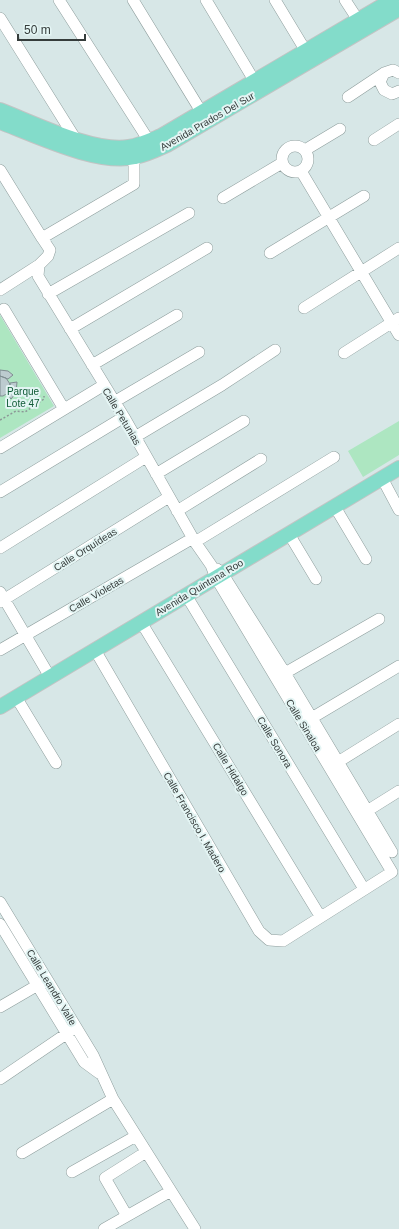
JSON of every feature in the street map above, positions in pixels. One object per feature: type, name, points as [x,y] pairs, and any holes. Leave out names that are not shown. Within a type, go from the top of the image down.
[{"type":"main road","name":"Avenida Prados Del Sur","points":[[0,122],[84,153],[102,157],[134,158],[167,145],[308,56],[358,20],[392,0]]},
{"type":"main road","name":"Avenida Prados Del Sur","points":[[0,110],[76,139],[105,147],[128,147],[161,136],[255,82],[399,9]]},
{"type":"main road","name":"Avenida Quintana Roo","points":[[0,706],[186,596],[216,572],[289,534],[399,468]]},
{"type":"street","points":[[59,0],[149,141]]},
{"type":"street","points":[[133,0],[202,113]]},
{"type":"street","points":[[206,0],[255,82]]},
{"type":"street","points":[[275,0],[308,56]]},
{"type":"street","points":[[345,0],[358,20]]},
{"type":"street","points":[[0,18],[84,153]]},
{"type":"street","points":[[348,97],[384,73],[393,70],[399,73]]},
{"type":"street","points":[[384,73],[380,82],[384,90],[392,94],[399,92]]},
{"type":"street","points":[[374,140],[399,124]]},
{"type":"street","points":[[305,150],[340,129]]},
{"type":"street","points":[[298,146],[305,150],[308,162],[306,167],[301,171],[293,173],[286,169],[282,163],[282,154],[288,147],[298,146]]},
{"type":"street","points":[[42,238],[134,184],[134,158]]},
{"type":"street","points":[[223,198],[282,163]]},
{"type":"street","points":[[0,170],[50,250],[48,256],[39,265],[0,290]]},
{"type":"street","points":[[301,171],[361,272],[395,320],[399,335]]},
{"type":"street","points":[[270,253],[364,196]]},
{"type":"street","points":[[48,294],[189,213]]},
{"type":"street","points":[[70,329],[207,248]]},
{"type":"street","points":[[304,308],[399,248]]},
{"type":"street","name":"Calle Petunias","points":[[39,265],[38,276],[48,294],[124,417],[194,540],[216,572]]},
{"type":"street","points":[[4,309],[64,409]]},
{"type":"street","points":[[92,365],[177,314]]},
{"type":"street","points":[[344,353],[395,320]]},
{"type":"street","points":[[135,437],[222,385],[276,350]]},
{"type":"street","points":[[114,402],[199,352]]},
{"type":"street","points":[[0,448],[104,384]]},
{"type":"street","points":[[0,492],[124,417]]},
{"type":"street","points":[[156,474],[244,421]]},
{"type":"street","points":[[0,548],[146,457]]},
{"type":"street","name":"Calle Violetas","points":[[0,650],[194,540],[334,457]]},
{"type":"street","points":[[178,511],[261,459]]},
{"type":"street","points":[[382,478],[399,510]]},
{"type":"street","name":"Calle Orquídeas","points":[[1,598],[169,497]]},
{"type":"street","points":[[335,507],[366,559]]},
{"type":"street","points":[[289,534],[316,579]]},
{"type":"street","name":"Calle Sinaloa","points":[[216,572],[285,673],[308,721],[338,762],[367,811],[391,852],[392,872]]},
{"type":"street","name":"Calle Sinaloa","points":[[216,572],[391,852]]},
{"type":"street","name":"Calle Sonora","points":[[186,596],[364,889]]},
{"type":"street","points":[[1,598],[50,677]]},
{"type":"street","points":[[285,673],[379,619]]},
{"type":"street","name":"Calle Hidalgo","points":[[141,622],[320,916]]},
{"type":"street","name":"Calle Francisco I. Madero","points":[[95,650],[259,931],[269,940],[284,942],[320,916],[392,872]]},
{"type":"street","points":[[308,721],[399,666]]},
{"type":"street","points":[[16,697],[56,763]]},
{"type":"street","points":[[338,762],[399,724]]},
{"type":"street","points":[[367,811],[399,791]]},
{"type":"street","name":"Calle Leandro Valle","points":[[0,902],[76,1027],[88,1058]]},
{"type":"street","points":[[2,932],[16,928]]},
{"type":"street","name":"Calle Leandro Valle","points":[[2,932],[66,1034],[100,1073],[113,1099],[194,1229]]},
{"type":"street","points":[[0,1007],[47,980]]},
{"type":"street","points":[[0,1079],[76,1027]]},
{"type":"street","points":[[22,1153],[113,1099]]},
{"type":"street","points":[[72,1172],[136,1136]]},
{"type":"street","points":[[127,1216],[105,1178],[146,1152]]},
{"type":"street","points":[[104,1229],[171,1191]]},
{"type":"path","points":[[0,420],[16,411],[25,412],[44,400],[42,391]]},
{"type":"green space","name":"Parque Lote 47","points":[[0,315],[54,406],[0,438]]},
{"type":"green space","points":[[399,421],[399,455],[363,477],[348,451]]},
{"type":"building","points":[[0,370],[8,371],[13,375],[8,379],[0,376]]},
{"type":"building","points":[[0,376],[6,378],[10,384],[8,393],[3,396],[0,396]]},
{"type":"building","points":[[17,382],[16,393],[11,399],[7,394],[10,390],[10,383]]}]
